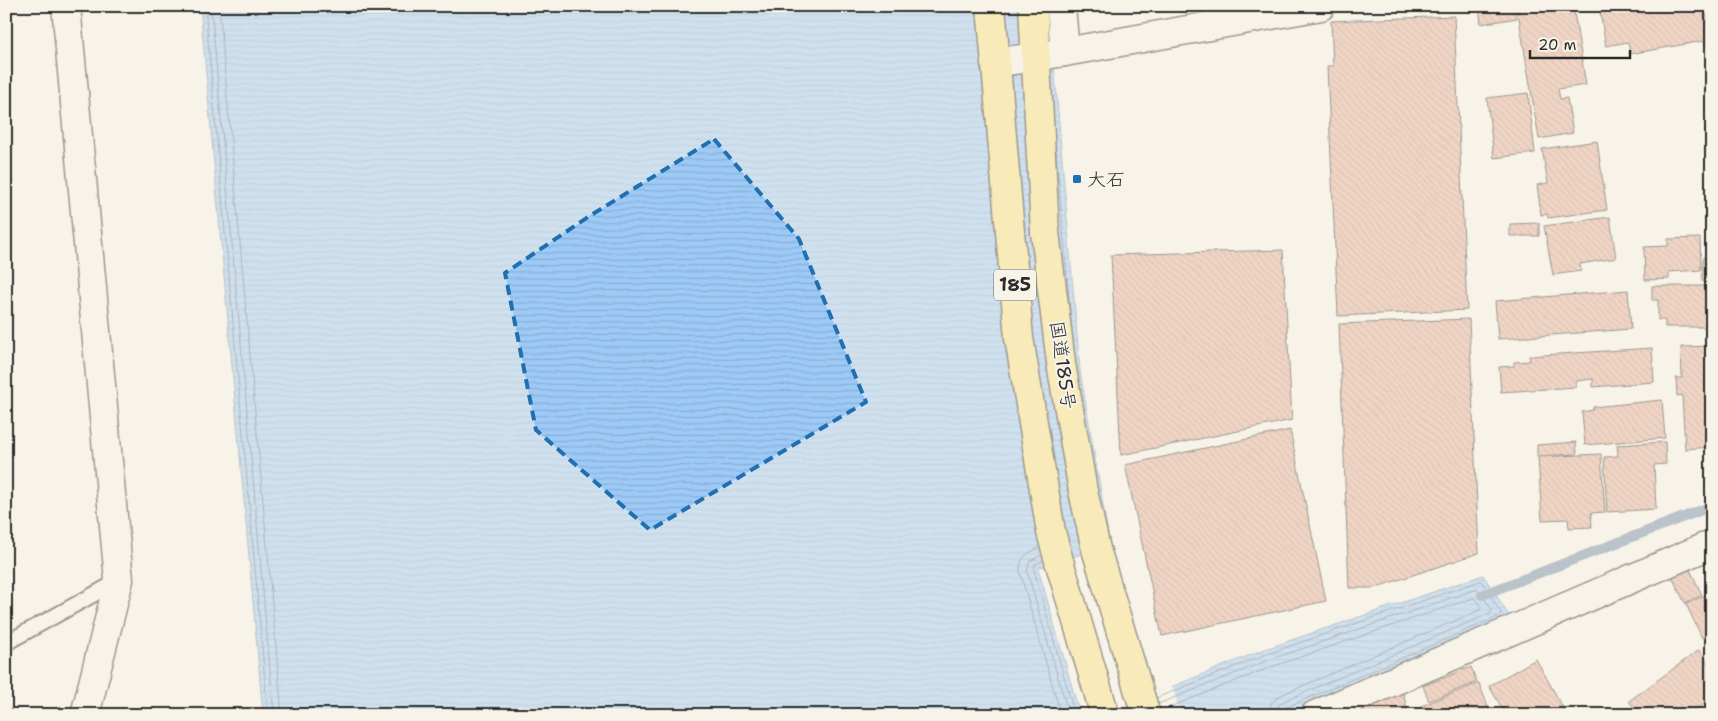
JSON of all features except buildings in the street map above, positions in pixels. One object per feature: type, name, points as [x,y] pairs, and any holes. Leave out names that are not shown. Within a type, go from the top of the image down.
[{"type":"highway","name":"国道185号","points":[[992,6],[995,63],[1019,338],[1051,532],[1105,714]]},
{"type":"highway","name":"国道185号","points":[[1033,6],[1052,54],[1046,241],[1062,363],[1083,491],[1096,549],[1144,707]]},
{"type":"street","points":[[66,6],[119,580],[85,715]]},
{"type":"street","points":[[1052,54],[1062,6]]},
{"type":"street","points":[[995,63],[1321,6]]},
{"type":"street","points":[[1315,715],[1712,544]]},
{"type":"lane","points":[[6,643],[119,580]]},
{"type":"highlighted area","points":[[714,139],[799,239],[866,402],[780,455],[650,530],[536,430],[505,273],[588,217]]},
{"type":"water","points":[[200,6],[1049,6],[1080,371],[1110,545],[1038,568],[1080,715],[263,715]]},
{"type":"water","points":[[1483,575],[1510,617],[1282,715],[1102,715],[1265,649]]},
{"type":"pier","points":[[1172,686],[1181,715],[1102,715]]},
{"type":"waterway","points":[[1482,595],[1712,506]]},
{"type":"place","name":"大石","points":[[1077,179]]}]
